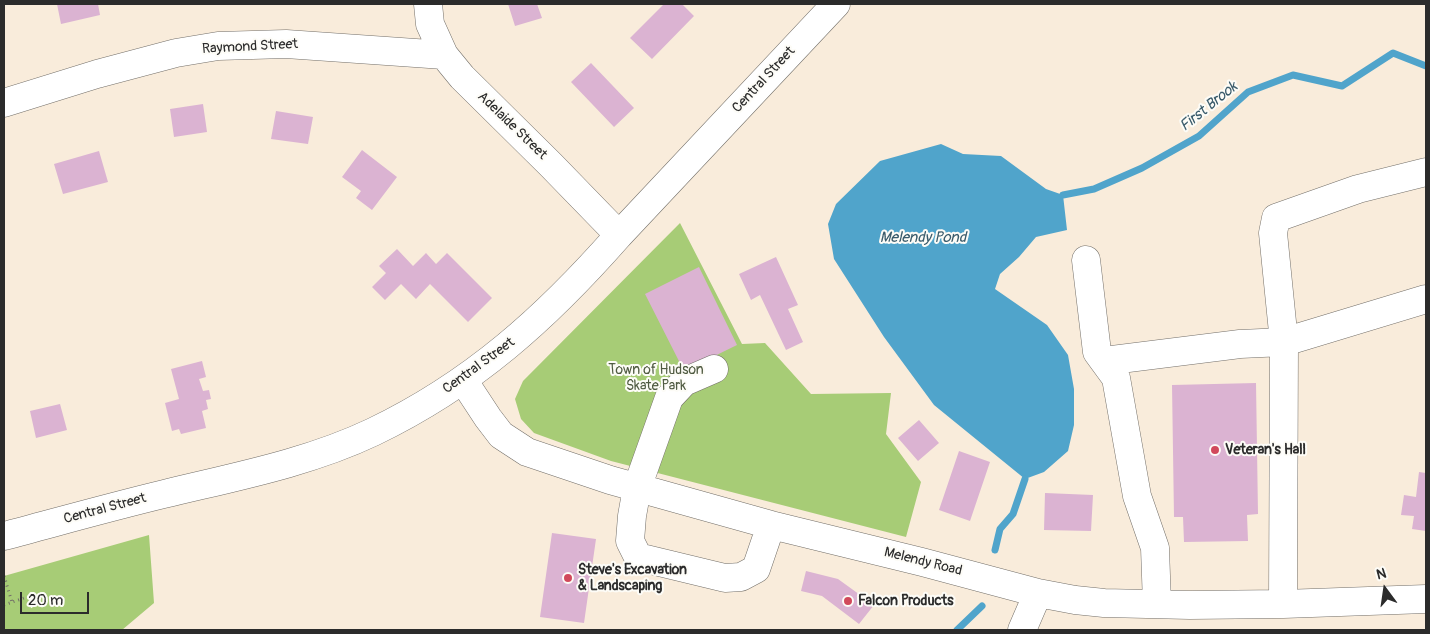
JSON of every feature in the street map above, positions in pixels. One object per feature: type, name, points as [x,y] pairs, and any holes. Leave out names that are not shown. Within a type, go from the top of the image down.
[{"type":"street","name":"Adelaide Street","points":[[428,4],[430,24],[444,55],[480,95],[619,235]]},
{"type":"street","name":"Central Street","points":[[4,536],[137,500],[248,474],[313,456],[372,433],[420,408],[464,380],[510,345],[546,313],[836,4]]},
{"type":"street","name":"Raymond Street","points":[[4,103],[176,53],[218,46],[286,44],[444,55]]},
{"type":"street","points":[[1283,604],[1284,342],[1272,233],[1276,218],[1358,189],[1426,172]]},
{"type":"street","points":[[1086,260],[1098,352],[1116,378],[1138,496],[1155,548],[1157,604]]},
{"type":"street","points":[[1104,361],[1240,344],[1284,342],[1426,299]]},
{"type":"street","points":[[714,369],[684,382],[669,398],[637,488],[630,541],[638,557],[725,578],[741,577],[756,569],[771,525]]},
{"type":"street","name":"Melendy Road","points":[[464,380],[501,435],[527,452],[610,480],[771,525],[1038,593],[1104,603],[1157,604],[1283,604],[1426,599]]},
{"type":"street","points":[[1022,630],[1038,593]]},
{"type":"path","points":[[4,576],[12,602]]},
{"type":"path","points":[[4,605],[24,598]]},
{"type":"green space","name":"Town of Hudson Skate Park","points":[[680,223],[742,344],[765,343],[811,394],[891,393],[886,434],[921,482],[906,537],[611,461],[534,433],[521,419],[515,399],[523,381]]},
{"type":"green space","points":[[149,535],[154,603],[122,630],[4,630],[4,576]]},
{"type":"water","name":"Melendy Pond","points":[[941,144],[963,154],[1001,156],[1046,189],[1063,195],[1067,230],[1036,237],[1019,257],[1000,274],[995,289],[1047,325],[1068,355],[1074,389],[1074,425],[1068,451],[1044,472],[1025,479],[934,405],[884,337],[834,259],[828,224],[836,204],[880,161]]},
{"type":"building","points":[[57,4],[98,4],[100,15],[61,24]]},
{"type":"building","points":[[508,4],[537,4],[542,18],[515,26]]},
{"type":"building","points":[[664,4],[682,4],[694,16],[652,59],[630,38]]},
{"type":"building","points":[[591,63],[634,108],[614,127],[571,82]]},
{"type":"building","points":[[203,104],[207,132],[174,137],[170,109]]},
{"type":"building","points":[[276,111],[313,117],[308,144],[271,139]]},
{"type":"building","points":[[362,150],[397,177],[372,210],[356,198],[361,191],[342,177]]},
{"type":"building","points":[[99,151],[108,182],[63,194],[54,164]]},
{"type":"building","points":[[397,249],[413,266],[426,253],[436,264],[447,253],[492,298],[468,322],[430,284],[416,299],[401,284],[385,300],[372,287],[386,273],[379,266]]},
{"type":"building","points":[[776,257],[798,305],[788,309],[803,342],[786,350],[760,295],[751,300],[739,274]]},
{"type":"building","points":[[699,267],[737,345],[684,371],[645,294]]},
{"type":"building","points":[[202,361],[206,377],[199,379],[203,391],[209,390],[211,399],[206,400],[208,409],[202,411],[206,428],[181,434],[179,429],[172,431],[165,403],[179,399],[171,369]]},
{"type":"building","name":"Veteran's Hall","points":[[1256,383],[1258,514],[1247,515],[1248,541],[1184,542],[1183,517],[1174,517],[1172,385]]},
{"type":"building","points":[[60,404],[67,430],[36,438],[30,411]]},
{"type":"building","points":[[919,420],[939,443],[918,461],[898,438]]},
{"type":"building","points":[[959,451],[990,462],[970,521],[939,510]]},
{"type":"building","points":[[1419,472],[1426,473],[1426,531],[1412,529],[1414,516],[1401,515],[1404,495],[1416,497]]},
{"type":"building","points":[[1045,493],[1093,495],[1091,531],[1044,530]]},
{"type":"building","name":"Steve's Excavation & Landscaping","points":[[552,533],[596,539],[584,623],[540,617]]},
{"type":"building","name":"Falcon Products","points":[[806,571],[838,579],[874,605],[859,624],[822,596],[801,591]]},
{"type":"waterway","name":"First Brook","points":[[1063,195],[1094,189],[1142,168],[1199,136],[1248,92],[1293,75],[1342,86],[1393,53],[1426,66]]},
{"type":"waterway","points":[[995,550],[1000,529],[1013,514],[1025,479]]},
{"type":"waterway","points":[[957,630],[982,606]]},
{"type":"place","name":"Veteran's Hall","points":[[1215,450]]},
{"type":"place","name":"Steve's Excavation & Landscaping","points":[[568,578]]},
{"type":"place","name":"Falcon Products","points":[[848,601]]}]
